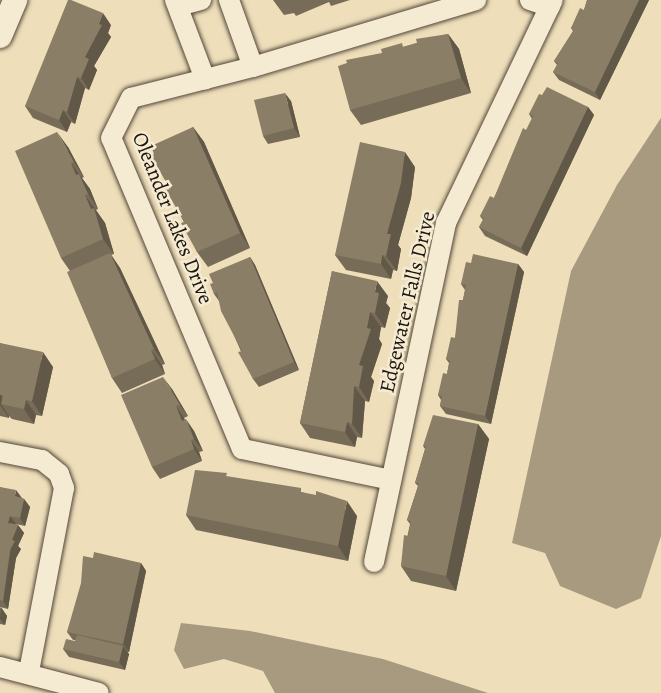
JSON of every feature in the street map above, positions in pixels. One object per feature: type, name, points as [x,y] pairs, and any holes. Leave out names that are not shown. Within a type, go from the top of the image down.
[{"type":"street","points":[[0,36],[15,0]]},
{"type":"street","points":[[201,0],[177,3],[205,79]]},
{"type":"street","points":[[229,0],[254,67]]},
{"type":"street","name":"Oleander Lakes Drive","points":[[391,480],[242,449],[111,138],[131,98],[254,67],[476,0]]},
{"type":"street","points":[[530,0],[552,3]]},
{"type":"street","name":"Edgewater Falls Drive","points":[[374,562],[446,223],[552,3]]},
{"type":"street","points":[[0,452],[42,460],[59,474],[64,488],[29,672]]},
{"type":"street","points":[[0,667],[29,672],[99,693]]},
{"type":"shaded area","points":[[661,118],[661,536],[641,598],[616,609],[560,586],[545,553],[512,543],[571,271],[617,185]]},
{"type":"shaded area","points":[[181,623],[250,631],[383,659],[488,693],[275,693],[263,671],[224,659],[184,669],[174,650]]},
{"type":"building","points":[[68,0],[103,13],[99,24],[102,25],[85,57],[89,59],[81,78],[77,77],[67,112],[63,110],[59,120],[25,106]]},
{"type":"building","points":[[587,0],[639,0],[595,92],[553,72],[558,63],[554,61],[574,30],[571,28],[580,8],[584,10]]},
{"type":"building","points":[[448,34],[461,78],[350,110],[338,66],[347,63],[346,60],[382,53],[381,49],[402,43],[403,47],[417,43],[416,39]]},
{"type":"building","points":[[547,87],[588,107],[521,248],[479,227],[484,218],[480,216],[490,196],[494,198],[523,128],[526,130],[533,116],[529,114],[539,94],[542,95]]},
{"type":"building","points":[[285,93],[294,128],[263,136],[254,100]]},
{"type":"building","points":[[193,127],[240,233],[197,252],[166,190],[170,189],[151,156],[154,154],[151,146]]},
{"type":"building","points":[[57,132],[74,162],[71,163],[76,175],[79,174],[88,194],[85,195],[91,209],[94,208],[103,239],[61,258],[15,151]]},
{"type":"building","points":[[360,142],[405,152],[401,183],[387,234],[391,234],[386,256],[382,255],[381,264],[335,255]]},
{"type":"building","points":[[110,253],[154,349],[151,350],[155,359],[112,378],[67,272]]},
{"type":"building","points":[[473,254],[518,264],[485,416],[440,406],[442,396],[438,395],[443,373],[447,374],[450,360],[446,359],[451,337],[455,338],[459,300],[463,300],[466,285],[461,284],[466,262],[471,263]]},
{"type":"building","points":[[250,257],[294,362],[253,379],[238,352],[242,351],[221,311],[217,292],[214,294],[210,284],[213,283],[209,274]]},
{"type":"building","points":[[332,271],[377,281],[375,292],[379,293],[375,313],[370,312],[367,328],[371,329],[359,365],[363,366],[359,387],[354,386],[352,424],[347,422],[345,432],[300,423]]},
{"type":"building","points":[[0,343],[43,352],[32,401],[26,400],[24,409],[1,404],[3,395],[0,395]]},
{"type":"building","points":[[163,377],[180,405],[176,406],[182,421],[186,419],[194,439],[191,440],[194,449],[152,467],[121,395]]},
{"type":"building","points":[[433,415],[478,424],[446,576],[401,566],[404,535],[408,536],[411,521],[407,520],[419,483],[415,483]]},
{"type":"building","points":[[195,470],[227,473],[226,476],[301,488],[301,492],[316,495],[316,491],[347,501],[338,546],[186,515]]},
{"type":"building","points":[[0,487],[16,490],[15,496],[24,499],[20,518],[10,516],[8,523],[18,525],[12,540],[15,541],[10,550],[3,601],[0,600]]},
{"type":"building","points":[[94,552],[141,563],[123,644],[67,632],[81,583],[83,556],[93,558]]},
{"type":"building","points":[[77,635],[123,646],[119,662],[63,649],[66,639],[75,641]]}]
